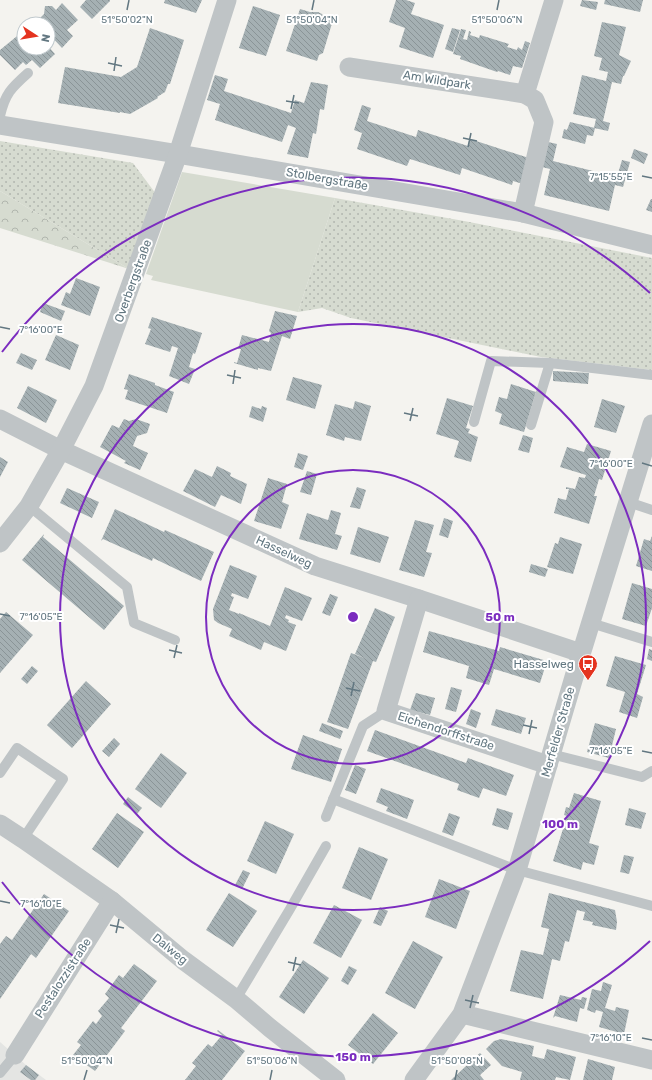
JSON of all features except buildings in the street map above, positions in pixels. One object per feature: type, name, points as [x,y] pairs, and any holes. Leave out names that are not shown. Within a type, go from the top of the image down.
[{"type":"street","name":"Overbergstraße","points":[[0,543],[29,506],[61,450],[94,386],[178,154],[227,0]]},
{"type":"street","points":[[522,213],[544,122],[535,100],[525,94],[554,0]]},
{"type":"street","name":"Am Wildpark","points":[[349,67],[525,94]]},
{"type":"street","name":"Stolbergstraße","points":[[0,125],[522,213],[652,245]]},
{"type":"street","name":"Hasselweg","points":[[0,419],[61,450],[315,566],[581,653]]},
{"type":"street","name":"Merfelder Straße","points":[[414,1080],[462,1014],[517,870],[581,653],[652,424]]},
{"type":"street","name":"Eichendorffstraße","points":[[419,599],[386,711],[550,760]]},
{"type":"street","name":"Dalweg","points":[[0,824],[112,902],[183,960],[236,999],[336,1080]]},
{"type":"street","name":"Pestalozzistraße","points":[[15,1055],[112,902]]},
{"type":"street","points":[[462,1014],[652,1060]]},
{"type":"lane","points":[[0,116],[3,102],[12,87],[28,73]]},
{"type":"lane","points":[[474,422],[491,361],[550,363],[652,375]]},
{"type":"lane","points":[[531,425],[550,363]]},
{"type":"lane","points":[[628,502],[652,510]]},
{"type":"lane","points":[[29,506],[127,587],[134,623],[175,640]]},
{"type":"lane","points":[[591,623],[652,642]]},
{"type":"lane","points":[[326,817],[363,726],[386,711]]},
{"type":"lane","points":[[0,773],[17,748],[62,779],[23,839]]},
{"type":"lane","points":[[550,760],[642,777],[652,771]]},
{"type":"lane","points":[[333,799],[517,870],[652,906]]},
{"type":"lane","points":[[236,999],[326,846]]},
{"type":"lane","points":[[0,1073],[15,1055]]},
{"type":"shaded area","points":[[0,1042],[26,1065],[46,1080],[0,1080]]},
{"type":"green space","points":[[0,141],[133,163],[156,194],[129,269],[0,191]]},
{"type":"green space","points":[[182,172],[335,198],[298,312],[151,280],[153,276],[146,274]]},
{"type":"green space","points":[[0,191],[129,269],[0,228]]},
{"type":"green space","points":[[335,198],[464,221],[652,258],[652,370],[541,357],[351,318],[322,308],[298,312]]},
{"type":"place","name":"Hasselweg","points":[[588,681]]}]
